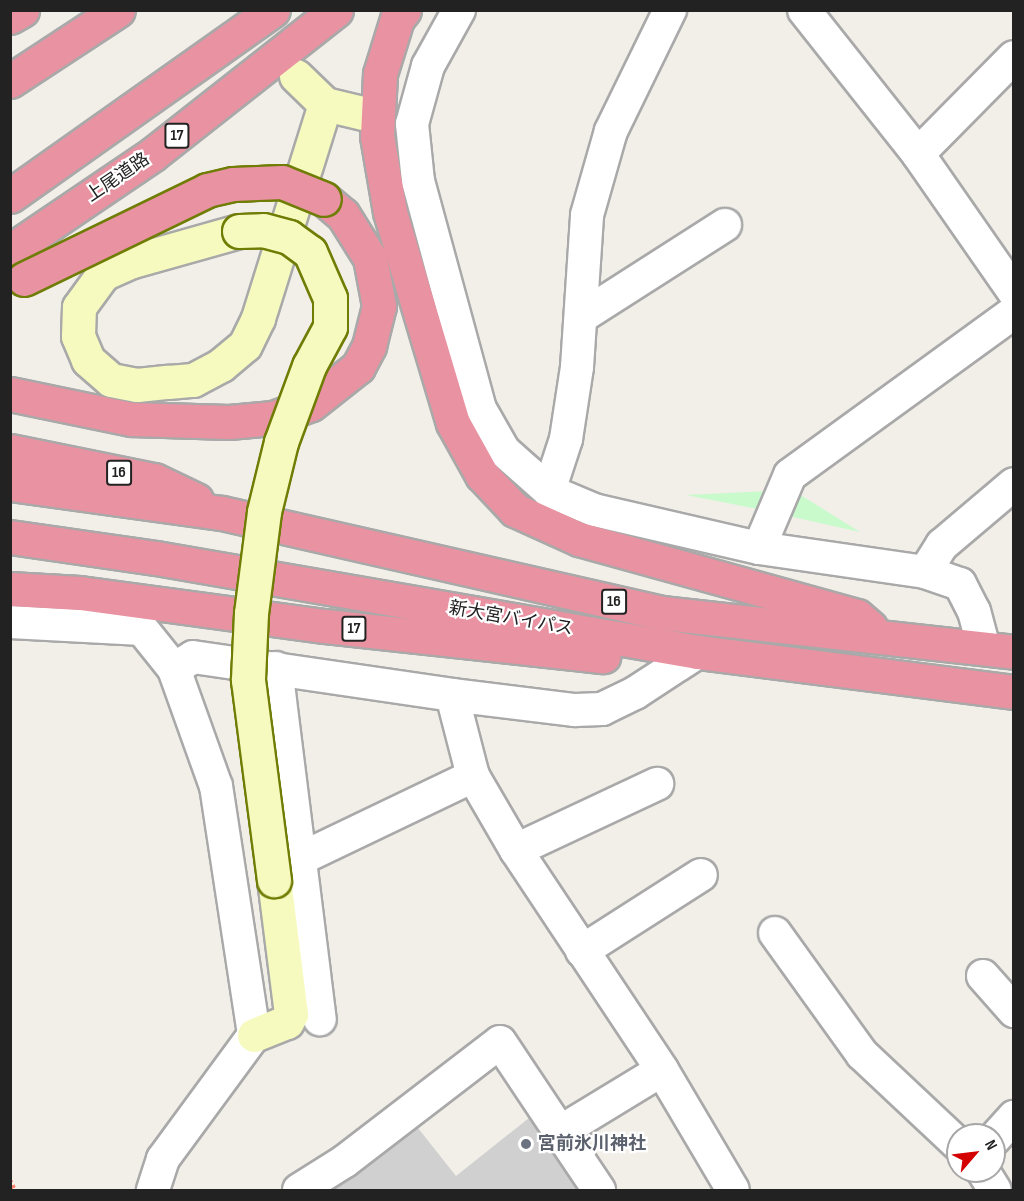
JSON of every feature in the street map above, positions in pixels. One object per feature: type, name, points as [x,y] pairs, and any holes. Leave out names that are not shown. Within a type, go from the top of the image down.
[{"type":"highway","points":[[10,17],[22,10]]},
{"type":"highway","points":[[10,81],[118,10]]},
{"type":"highway","points":[[10,196],[273,10]]},
{"type":"highway","name":"上尾道路","points":[[10,251],[153,154],[336,10]]},
{"type":"highway","points":[[404,10],[397,19],[380,74],[377,136],[390,212],[453,423],[482,475],[515,510],[579,538],[857,616],[884,639]]},
{"type":"highway","points":[[10,287],[207,190],[241,183],[282,182],[324,199],[344,215],[370,258],[379,306],[369,346],[358,367],[311,404],[273,418],[229,422],[142,419],[10,394]]},
{"type":"highway","name":"新大宮バイパス","points":[[10,451],[154,480],[222,513]]},
{"type":"highway","name":"新大宮バイパス","points":[[10,484],[222,513],[662,613],[999,650]]},
{"type":"highway","name":"新大宮バイパス","points":[[10,537],[167,560],[698,652],[1014,692]]},
{"type":"highway","points":[[10,576],[95,595]]},
{"type":"highway","name":"17","points":[[10,589],[95,595],[325,626],[619,658],[698,652]]},
{"type":"street","points":[[459,10],[428,66],[412,124],[418,181],[480,409],[504,451],[549,491],[594,510],[759,548],[925,572],[960,584],[999,650]]},
{"type":"street","points":[[549,491],[566,439],[581,317],[587,214],[611,131],[670,10]]},
{"type":"street","points":[[812,14],[918,154],[1014,292]]},
{"type":"street","points":[[918,154],[1014,57]]},
{"type":"street","points":[[296,75],[325,104],[367,114]]},
{"type":"street","points":[[153,1191],[163,1158],[255,1035],[287,1022],[291,1014],[248,680],[251,612],[264,512],[281,441],[309,366],[330,327],[330,298],[310,252],[289,237],[263,230],[239,231],[132,261],[103,274],[79,307],[78,336],[88,360],[111,380],[137,385],[193,380],[221,365],[245,345],[258,318],[325,104]]},
{"type":"street","points":[[581,317],[725,225]]},
{"type":"street","points":[[759,548],[790,475],[1014,312]]},
{"type":"street","points":[[925,572],[942,545],[1014,484]]},
{"type":"street","points":[[95,595],[142,629],[174,669],[216,786],[255,1035]]},
{"type":"street","points":[[10,622],[142,629]]},
{"type":"street","points":[[174,669],[194,657],[452,695],[574,710],[602,709],[635,693],[698,652]]},
{"type":"street","points":[[276,668],[320,1018]]},
{"type":"street","points":[[452,695],[473,776],[516,850],[662,1070],[733,1191]]},
{"type":"street","points":[[300,859],[473,776]]},
{"type":"street","points":[[516,850],[657,784]]},
{"type":"street","points":[[582,951],[701,875]]},
{"type":"street","points":[[775,933],[862,1054],[946,1133]]},
{"type":"street","points":[[983,976],[1014,1011]]},
{"type":"street","points":[[299,1191],[345,1161],[500,1042],[599,1191]]},
{"type":"street","points":[[560,1132],[662,1070]]},
{"type":"path","points":[[10,1180],[15,1191]]},
{"type":"shaded area","name":"宮前氷川神社","points":[[534,1114],[586,1190],[316,1190],[414,1123],[456,1176]]},
{"type":"green space","points":[[767,491],[763,510],[686,495]]},
{"type":"green space","points":[[794,491],[860,532],[784,515]]},
{"type":"place","name":"宮前氷川神社","points":[[526,1144]]}]
